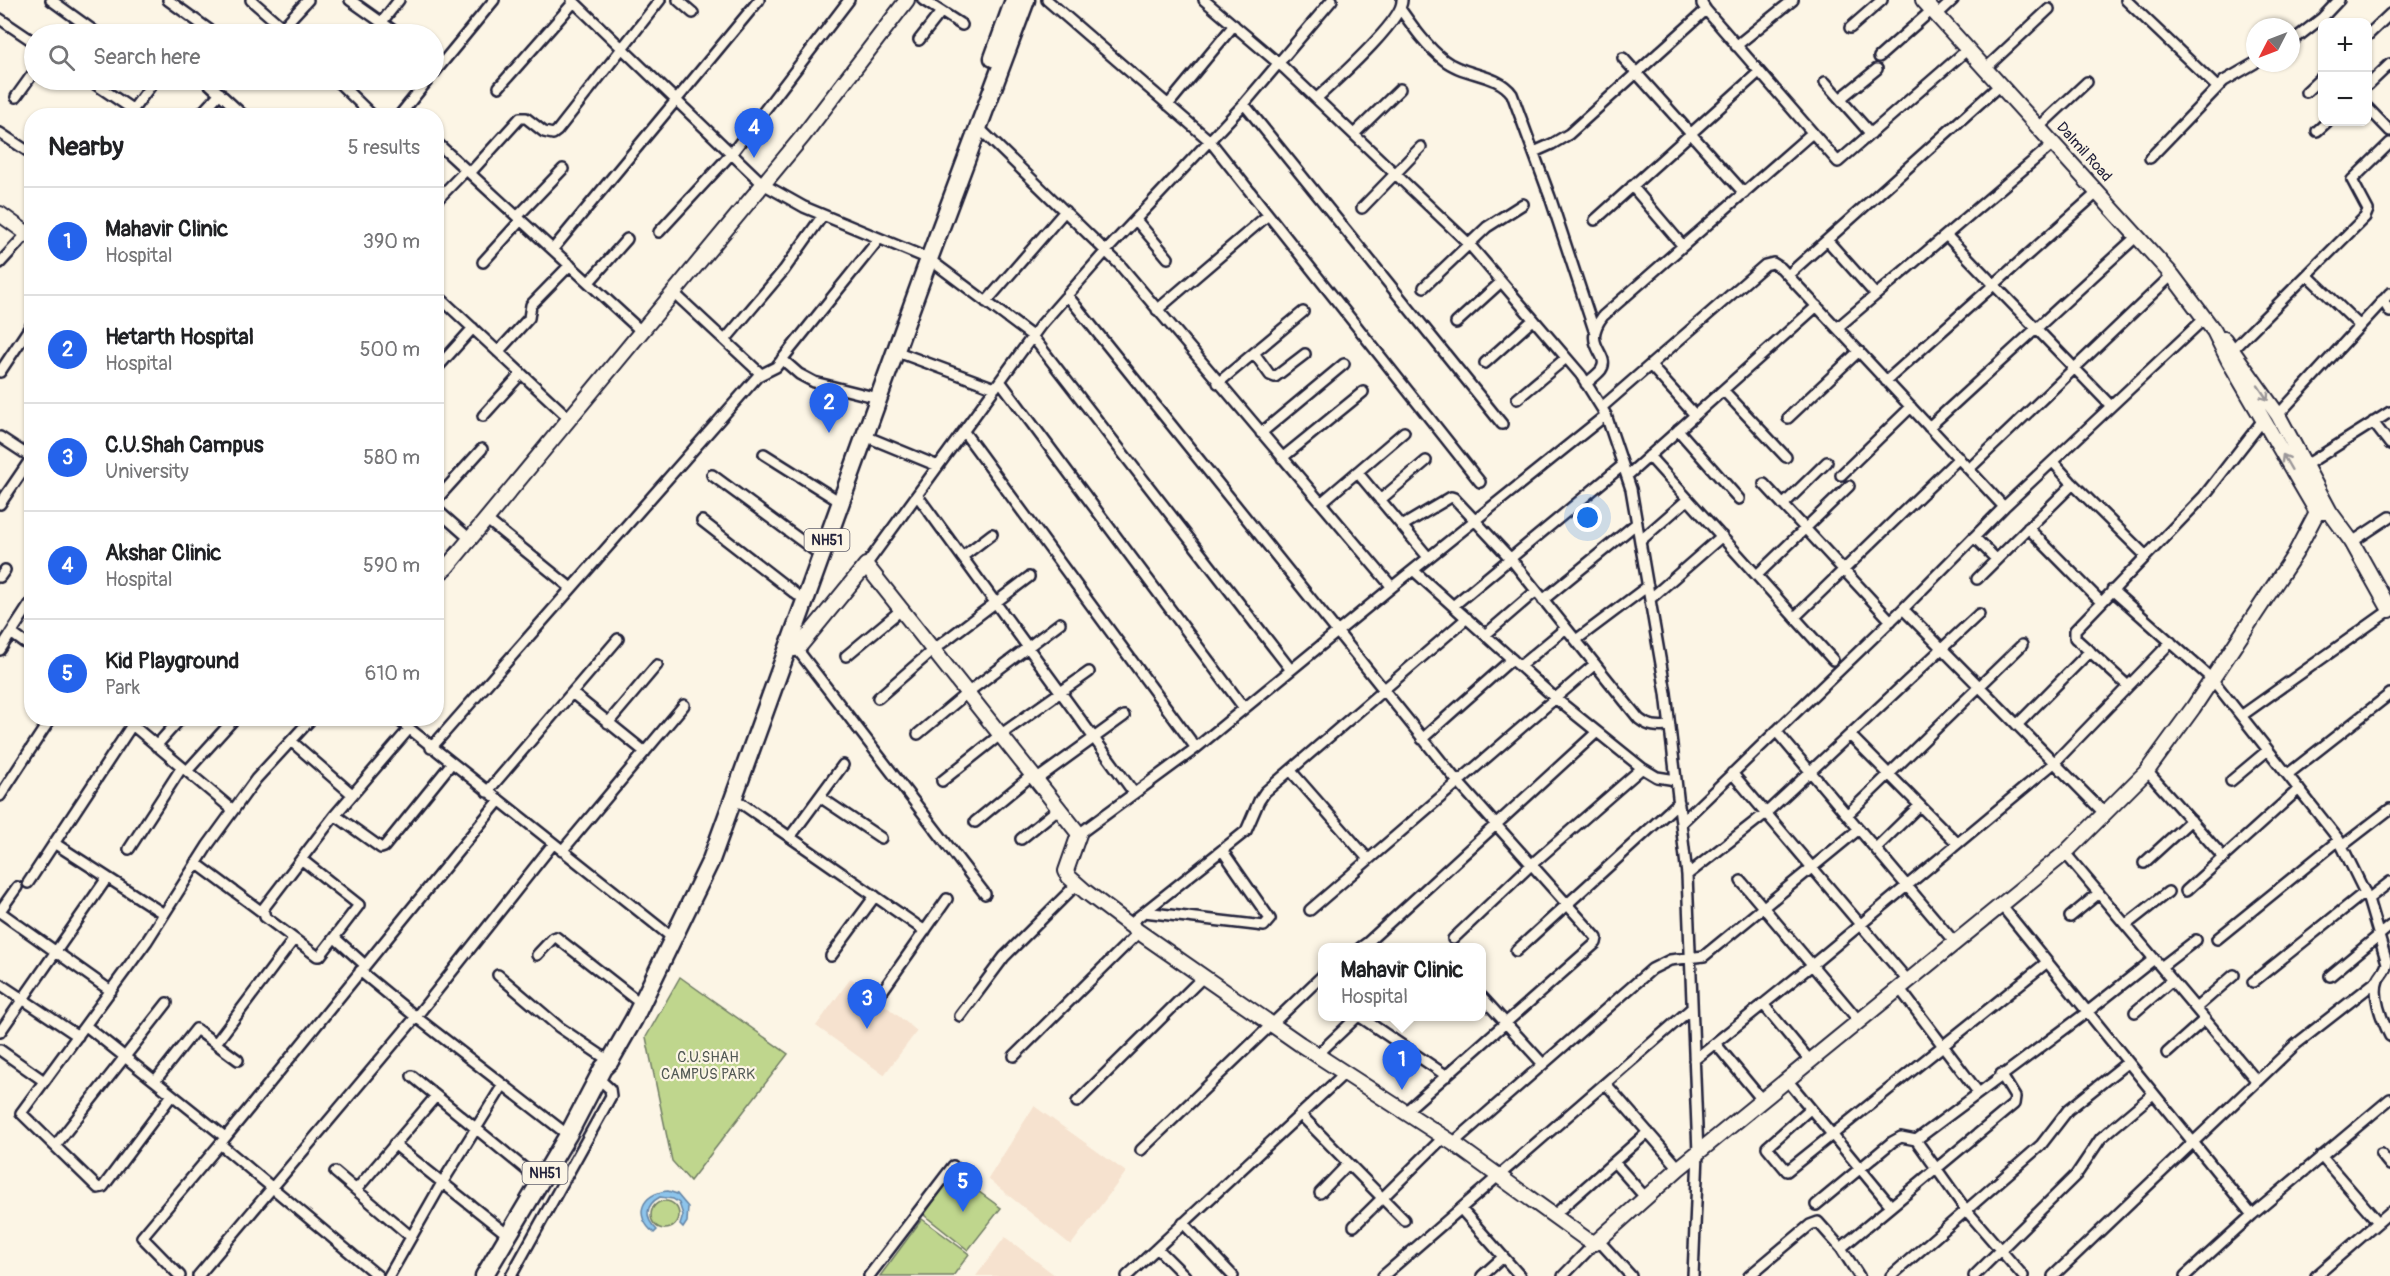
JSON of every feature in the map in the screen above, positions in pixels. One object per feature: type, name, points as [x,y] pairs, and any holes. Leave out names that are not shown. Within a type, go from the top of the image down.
[{"type":"highway","name":"NH51","points":[[602,1068],[610,1060],[634,1019],[706,846],[796,595],[875,397],[1014,0]]},
{"type":"highway","name":"NH51","points":[[484,1276],[568,1135],[635,999],[711,860],[793,646],[865,436],[875,397],[896,351],[925,258],[979,128],[1026,0]]},
{"type":"street","points":[[51,0],[84,24]]},
{"type":"street","points":[[168,0],[201,24]]},
{"type":"street","points":[[251,0],[278,24]]},
{"type":"street","points":[[291,24],[308,0]]},
{"type":"street","points":[[350,0],[378,24]]},
{"type":"street","points":[[385,24],[399,0]]},
{"type":"street","points":[[444,54],[494,0]]},
{"type":"street","points":[[444,194],[520,118],[526,118],[544,132],[553,134],[557,131],[660,0]]},
{"type":"street","points":[[678,0],[693,13]]},
{"type":"street","points":[[553,249],[759,0]]},
{"type":"street","points":[[659,232],[732,153],[849,0]]},
{"type":"street","points":[[923,0],[962,25]]},
{"type":"street","points":[[1047,0],[1210,141],[1480,482]]},
{"type":"street","points":[[1204,0],[1279,63],[1469,244],[1566,358],[1604,411],[1627,476],[1637,523],[1670,726],[1687,875],[1698,1153],[1693,1276]]},
{"type":"street","points":[[985,894],[793,646],[866,565],[1032,336],[1106,251],[1244,104],[1332,0]]},
{"type":"street","points":[[1702,0],[1701,4],[1736,46],[1838,162],[1968,49]]},
{"type":"street","points":[[1736,46],[1793,0]]},
{"type":"street","points":[[1850,28],[1882,0]]},
{"type":"street","points":[[1879,57],[1931,8],[1953,0]]},
{"type":"street","points":[[2126,0],[2217,87]]},
{"type":"street","points":[[2300,35],[2322,18],[2339,0]]},
{"type":"street","points":[[499,87],[573,1],[763,184],[804,207],[925,258],[986,302],[1032,336],[1291,670]]},
{"type":"street","points":[[444,566],[470,539],[803,136],[905,1]]},
{"type":"street","points":[[1317,98],[1383,33],[1401,5],[1419,34],[1444,60],[1454,66],[1501,83],[1507,88],[1515,100],[1534,152],[1594,330]]},
{"type":"street","name":"Dalmil Road","points":[[1931,8],[2172,275],[2214,331]]},
{"type":"street","points":[[1986,68],[2049,9]]},
{"type":"street","points":[[1534,152],[1562,139],[1706,10]]},
{"type":"street","points":[[919,40],[941,12]]},
{"type":"street","points":[[2372,30],[2390,14]]},
{"type":"street","points":[[0,19],[24,35]]},
{"type":"street","points":[[1168,105],[1234,25]]},
{"type":"street","points":[[1623,58],[1744,193]]},
{"type":"street","points":[[2372,80],[2390,64]]},
{"type":"street","points":[[2150,158],[2223,81],[2246,68]]},
{"type":"street","points":[[1840,99],[1877,69]]},
{"type":"street","points":[[1594,220],[1759,72]]},
{"type":"street","points":[[2306,92],[2318,81]]},
{"type":"street","points":[[1825,82],[1871,134]]},
{"type":"street","points":[[2039,127],[2087,82]]},
{"type":"street","points":[[1788,275],[2001,84]]},
{"type":"street","points":[[16,96],[24,85]]},
{"type":"street","points":[[1354,134],[1400,88]]},
{"type":"street","points":[[102,90],[125,108]]},
{"type":"street","points":[[133,108],[147,90]]},
{"type":"street","points":[[217,90],[236,108]]},
{"type":"street","points":[[348,90],[365,108]]},
{"type":"street","points":[[407,108],[421,90]]},
{"type":"street","points":[[206,108],[220,93]]},
{"type":"street","points":[[1244,104],[1502,424]]},
{"type":"street","points":[[2372,113],[2390,131]]},
{"type":"street","points":[[2317,131],[2323,126]]},
{"type":"street","points":[[979,128],[1106,251],[1392,587]]},
{"type":"street","points":[[0,133],[24,149]]},
{"type":"street","points":[[1586,384],[1603,366],[1593,337],[1594,330],[1603,316],[1812,133]]},
{"type":"street","points":[[2233,349],[2365,217],[2368,210],[2352,180],[2390,142]]},
{"type":"street","points":[[1837,328],[2054,143]]},
{"type":"street","points":[[1362,208],[1422,147]]},
{"type":"street","points":[[444,149],[641,331]]},
{"type":"street","points":[[483,262],[563,169]]},
{"type":"street","points":[[1632,186],[1683,246]]},
{"type":"street","points":[[1886,381],[2098,192]]},
{"type":"street","points":[[1424,287],[1495,221],[1523,204]]},
{"type":"street","points":[[986,302],[1065,211]]},
{"type":"street","points":[[0,214],[24,228]]},
{"type":"street","points":[[1157,310],[1269,214]]},
{"type":"street","points":[[725,340],[784,270],[824,216]]},
{"type":"street","points":[[1136,220],[1168,258]]},
{"type":"street","points":[[1946,236],[2111,406]]},
{"type":"street","points":[[1929,427],[2035,327],[2137,236]]},
{"type":"street","points":[[0,263],[24,238]]},
{"type":"street","points":[[589,282],[627,239]]},
{"type":"street","points":[[431,748],[761,374],[773,369],[782,359],[879,239]]},
{"type":"street","points":[[1827,240],[1876,295]]},
{"type":"street","points":[[1631,1276],[1597,1242],[1586,1239],[1449,1140],[1272,1025],[1133,928],[1077,884],[1066,871],[1079,834],[1196,748],[1475,520],[1604,411],[1650,365],[1765,265],[1773,263],[1788,275],[2004,507]]},
{"type":"street","points":[[498,352],[529,318],[531,304],[570,265]]},
{"type":"street","points":[[1969,469],[2172,275]]},
{"type":"street","points":[[2307,275],[2359,325]]},
{"type":"street","points":[[1456,323],[1501,282]]},
{"type":"street","points":[[673,292],[761,374]]},
{"type":"street","points":[[2278,415],[2390,293]]},
{"type":"street","points":[[1067,295],[1456,781],[1598,940],[1406,1112]]},
{"type":"street","points":[[2383,300],[2390,312]]},
{"type":"street","points":[[444,301],[569,418]]},
{"type":"street","points":[[1627,476],[1817,306]]},
{"type":"street","points":[[1218,383],[1303,312]]},
{"type":"street","points":[[1681,823],[1891,621],[2004,507],[2205,318]]},
{"type":"street","points":[[1485,363],[1533,320]]},
{"type":"street","points":[[444,360],[473,328]]},
{"type":"street","points":[[2214,331],[2233,349],[2278,415],[2306,465],[2324,512]]},
{"type":"street","points":[[2214,331],[2263,420],[2324,512],[2352,543],[2389,605],[2241,716]]},
{"type":"street","points":[[0,372],[24,336]]},
{"type":"street","points":[[896,351],[998,384],[1244,708]]},
{"type":"street","points":[[1788,418],[1859,351]]},
{"type":"street","points":[[1254,353],[1270,375],[1275,377],[1305,354]]},
{"type":"street","points":[[1517,399],[1566,358]]},
{"type":"street","points":[[782,359],[799,374],[814,382],[875,397]]},
{"type":"street","points":[[1261,434],[1344,364]]},
{"type":"street","points":[[1650,365],[1695,415]]},
{"type":"street","points":[[483,416],[521,375]]},
{"type":"street","points":[[1723,390],[1786,457]]},
{"type":"street","points":[[1282,458],[1363,392]]},
{"type":"street","points":[[1841,476],[1911,407]]},
{"type":"street","points":[[2306,465],[2390,412]]},
{"type":"street","points":[[2128,686],[2075,638],[2073,633],[2204,496],[2263,420]]},
{"type":"street","points":[[2373,422],[2390,444]]},
{"type":"street","points":[[1678,430],[1739,499]]},
{"type":"street","points":[[964,432],[1196,748]]},
{"type":"street","points":[[1321,503],[1404,432]]},
{"type":"street","points":[[865,436],[938,466]]},
{"type":"street","points":[[0,437],[24,452]]},
{"type":"street","points":[[444,491],[482,449]]},
{"type":"street","points":[[764,454],[834,498]]},
{"type":"street","points":[[1649,456],[1833,660]]},
{"type":"street","points":[[1795,617],[1959,458]]},
{"type":"street","points":[[1380,500],[1426,461]]},
{"type":"street","points":[[1783,506],[1827,462]]},
{"type":"street","points":[[2053,462],[2146,556]]},
{"type":"street","points":[[1453,606],[1623,465]]},
{"type":"street","points":[[0,504],[24,468]]},
{"type":"street","points":[[1357,472],[1428,557]]},
{"type":"street","points":[[712,475],[814,550]]},
{"type":"street","points":[[1977,579],[2072,483]]},
{"type":"street","points":[[1764,484],[1891,621]]},
{"type":"street","points":[[1757,575],[1850,486]]},
{"type":"street","points":[[917,495],[1134,793]]},
{"type":"street","points":[[1402,526],[1450,497],[1454,498],[1510,558],[1639,719],[1654,727],[1670,726]]},
{"type":"street","points":[[1640,540],[1688,499]]},
{"type":"street","points":[[1563,1276],[1645,1197],[1679,1168],[1956,944],[2065,853],[2105,814],[2147,771],[2324,512]]},
{"type":"street","points":[[444,516],[470,539]]},
{"type":"street","points":[[2352,543],[2390,517]]},
{"type":"street","points":[[486,519],[571,588]]},
{"type":"street","points":[[702,521],[796,595]]},
{"type":"street","points":[[1543,600],[1637,523]]},
{"type":"street","points":[[2028,528],[2101,602]]},
{"type":"street","points":[[962,556],[992,534]]},
{"type":"street","points":[[1650,599],[1722,536]]},
{"type":"street","points":[[1974,537],[1996,559]]},
{"type":"street","points":[[866,565],[1079,834]]},
{"type":"street","points":[[1413,570],[1555,698],[1642,768],[1658,777],[1676,780]]},
{"type":"street","points":[[878,699],[933,650],[1029,577]]},
{"type":"street","points":[[1576,640],[1648,586]]},
{"type":"street","points":[[2053,1276],[2256,1080],[2306,1035],[2378,980],[2388,969],[2380,934],[2367,895],[2341,843],[2212,679],[2112,590]]},
{"type":"street","points":[[1485,635],[1536,591]]},
{"type":"street","points":[[1903,609],[2105,814]]},
{"type":"street","points":[[846,656],[901,610]]},
{"type":"street","points":[[0,650],[24,613]]},
{"type":"street","points":[[1687,875],[1766,813],[1979,614]]},
{"type":"street","points":[[1014,1056],[1133,928],[1144,912],[1246,831],[1262,796],[1467,618]]},
{"type":"street","points":[[918,734],[967,693],[1060,623]]},
{"type":"street","points":[[1520,666],[1566,628]]},
{"type":"street","points":[[10,633],[24,643]]},
{"type":"street","points":[[487,792],[618,639]]},
{"type":"street","points":[[1694,1060],[1861,925],[2054,763],[2170,642]]},
{"type":"street","points":[[1847,815],[2022,645]]},
{"type":"street","points":[[2017,725],[2090,651]]},
{"type":"street","points":[[1422,739],[1512,659]]},
{"type":"street","points":[[1310,910],[1456,781],[1595,664]]},
{"type":"street","points":[[608,723],[657,665]]},
{"type":"street","points":[[942,781],[1000,735],[1089,672]]},
{"type":"street","points":[[572,693],[645,752]]},
{"type":"street","points":[[2288,774],[2390,694]]},
{"type":"street","points":[[562,851],[684,705]]},
{"type":"street","points":[[975,822],[1124,716]]},
{"type":"street","points":[[0,796],[46,726]]},
{"type":"street","points":[[28,883],[132,726],[233,810]]},
{"type":"street","points":[[156,746],[174,726]]},
{"type":"street","points":[[129,849],[184,769],[227,726]]},
{"type":"street","points":[[172,1095],[101,1188],[94,1185],[21,1113],[111,991],[233,810],[256,779],[305,726]]},
{"type":"street","points":[[405,726],[670,937]]},
{"type":"street","points":[[262,912],[335,815],[409,729]]},
{"type":"street","points":[[1776,731],[1956,944]]},
{"type":"street","points":[[1367,943],[1597,732]]},
{"type":"street","points":[[1850,735],[1957,843]]},
{"type":"street","points":[[291,741],[352,794]]},
{"type":"street","points":[[2231,781],[2268,750]]},
{"type":"street","points":[[335,815],[381,848],[384,847],[451,764]]},
{"type":"street","points":[[790,837],[843,765]]},
{"type":"street","points":[[1453,939],[1531,865],[1642,768]]},
{"type":"street","points":[[1291,771],[1368,859]]},
{"type":"street","points":[[2147,771],[2224,858]]},
{"type":"street","points":[[1732,774],[1861,925],[1942,1044],[1978,1092]]},
{"type":"street","points":[[2187,891],[2299,789]]},
{"type":"street","points":[[820,797],[881,838]]},
{"type":"street","points":[[735,799],[925,931]]},
{"type":"street","points":[[180,1276],[142,1237],[499,801]]},
{"type":"street","points":[[1516,951],[1679,802]]},
{"type":"street","points":[[1876,848],[1919,806]]},
{"type":"street","points":[[1021,839],[1058,809]]},
{"type":"street","points":[[2217,939],[2341,843],[2390,809]]},
{"type":"street","points":[[2144,863],[2191,820]]},
{"type":"street","points":[[1354,1226],[1382,1197],[1652,969],[1670,960],[1704,956],[1859,829]]},
{"type":"street","points":[[54,843],[164,914]]},
{"type":"street","points":[[198,1276],[416,1017],[553,844]]},
{"type":"street","points":[[1144,912],[1264,926],[1267,924],[1270,919],[1222,850]]},
{"type":"street","points":[[2065,853],[2256,1080]]},
{"type":"street","points":[[196,863],[294,939],[320,956],[359,905],[301,859]]},
{"type":"street","points":[[0,1032],[107,878]]},
{"type":"street","points":[[1741,880],[1860,1022]]},
{"type":"street","points":[[2253,982],[2367,895],[2390,882]]},
{"type":"street","points":[[960,1016],[1004,957],[1077,884]]},
{"type":"street","points":[[17,887],[0,912],[111,991]]},
{"type":"street","points":[[2126,925],[2168,892]]},
{"type":"street","points":[[2070,917],[2099,893]]},
{"type":"street","points":[[831,956],[875,896]]},
{"type":"street","points":[[881,993],[947,899]]},
{"type":"street","points":[[2001,905],[2086,1013],[2252,1215]]},
{"type":"street","points":[[2330,976],[2390,926]]},
{"type":"street","points":[[537,955],[556,937],[635,999]]},
{"type":"street","points":[[335,938],[362,968],[416,1017],[568,1135]]},
{"type":"street","points":[[216,1043],[294,939]]},
{"type":"street","points":[[1916,1140],[2001,1074],[2086,1013],[2158,963],[2196,940]]},
{"type":"street","points":[[1810,1109],[1767,1146],[1785,1170],[1789,1170],[1942,1044],[2046,963]]},
{"type":"street","points":[[498,975],[559,1027],[602,1068],[611,1095],[511,1276]]},
{"type":"street","points":[[2196,1008],[2234,975]]},
{"type":"street","points":[[1077,1102],[1203,977]]},
{"type":"street","points":[[1142,1150],[1318,980]]},
{"type":"street","points":[[2135,1011],[2172,980]]},
{"type":"street","points":[[2378,980],[2378,1006],[2390,1036]]},
{"type":"street","points":[[0,984],[78,1036]]},
{"type":"street","points":[[1313,985],[1318,988]]},
{"type":"street","points":[[54,1146],[168,1002]]},
{"type":"street","points":[[1486,1002],[1542,1064]]},
{"type":"street","points":[[1763,1004],[1811,1062]]},
{"type":"street","points":[[1383,1276],[1692,1008]]},
{"type":"street","points":[[2167,1053],[2205,1019]]},
{"type":"street","points":[[1317,1055],[1354,1021]]},
{"type":"street","points":[[1364,1021],[1447,1076]]},
{"type":"street","points":[[86,1026],[172,1095],[272,1188],[378,1276]]},
{"type":"street","points":[[155,1081],[196,1029],[238,1060]]},
{"type":"street","points":[[1715,1043],[1763,1101]]},
{"type":"street","points":[[0,1050],[44,1082]]},
{"type":"street","points":[[1891,1276],[2041,1145],[2068,1110],[2128,1062]]},
{"type":"street","points":[[1126,1276],[1345,1073]]},
{"type":"street","points":[[1841,1248],[2014,1104],[2014,1097],[2001,1074]]},
{"type":"street","points":[[412,1077],[540,1181]]},
{"type":"street","points":[[1788,1082],[1891,1206]]},
{"type":"street","points":[[388,1276],[503,1084]]},
{"type":"street","points":[[1606,1084],[1679,1168]]},
{"type":"street","points":[[1974,1276],[2076,1175],[2101,1138],[2153,1094]]},
{"type":"street","points":[[356,1190],[436,1096]]},
{"type":"street","points":[[2185,1276],[2252,1215],[2390,1099]]},
{"type":"street","points":[[1300,1114],[1404,1220]]},
{"type":"street","points":[[1554,1215],[1648,1132]]},
{"type":"street","points":[[1816,1205],[1896,1139],[1906,1137],[1916,1140],[1966,1210],[2023,1276]]},
{"type":"street","points":[[394,1144],[508,1235]]},
{"type":"street","points":[[2381,1154],[2390,1165]]},
{"type":"street","points":[[2321,1156],[2378,1222]]},
{"type":"street","points":[[1614,1162],[1645,1197]]},
{"type":"street","points":[[1320,1193],[1348,1164]]},
{"type":"street","points":[[869,1276],[953,1166]]},
{"type":"street","points":[[335,1172],[410,1236]]},
{"type":"street","points":[[1461,1209],[1520,1276]]},
{"type":"street","points":[[2316,1276],[2390,1212]]},
{"type":"street","points":[[1749,1276],[1815,1222],[1821,1224],[1841,1248],[1856,1273],[1845,1276]]},
{"type":"street","points":[[1183,1223],[1233,1276]]},
{"type":"street","points":[[1157,1248],[1182,1275]]},
{"type":"street","points":[[1482,1276],[1503,1257]]},
{"type":"shaded area","points":[[851,978],[917,1031],[884,1075],[816,1026]]},
{"type":"shaded area","points":[[1034,1106],[1126,1172],[1071,1245],[988,1179]]},
{"type":"shaded area","points":[[1005,1237],[1056,1276],[976,1276]]},
{"type":"green space","name":"C.U.SHAH CAMPUS PARK","points":[[680,977],[788,1054],[690,1181],[672,1161],[646,1037]]},
{"type":"green space","points":[[953,1173],[1001,1208],[968,1250],[924,1215]]},
{"type":"green space","points":[[665,1201],[675,1205],[679,1215],[675,1225],[665,1229],[655,1225],[651,1215],[655,1205]]},
{"type":"green space","points":[[922,1219],[969,1254],[953,1276],[880,1276]]},
{"type":"water","points":[[668,1191],[677,1194],[688,1207],[687,1222],[683,1228],[680,1225],[683,1215],[679,1203],[673,1199],[660,1197],[651,1204],[648,1212],[650,1221],[657,1230],[654,1233],[644,1220],[643,1206],[651,1196]]},
{"type":"place","name":"Akshar Clinic","points":[[754,158]]},
{"type":"place","name":"Hetarth Hospital","points":[[829,433]]},
{"type":"place","name":"C.U.Shah Campus","points":[[867,1029]]},
{"type":"place","name":"Mahavir Clinic","points":[[1402,1090]]},
{"type":"place","name":"Kid Playground","points":[[963,1212]]}]
